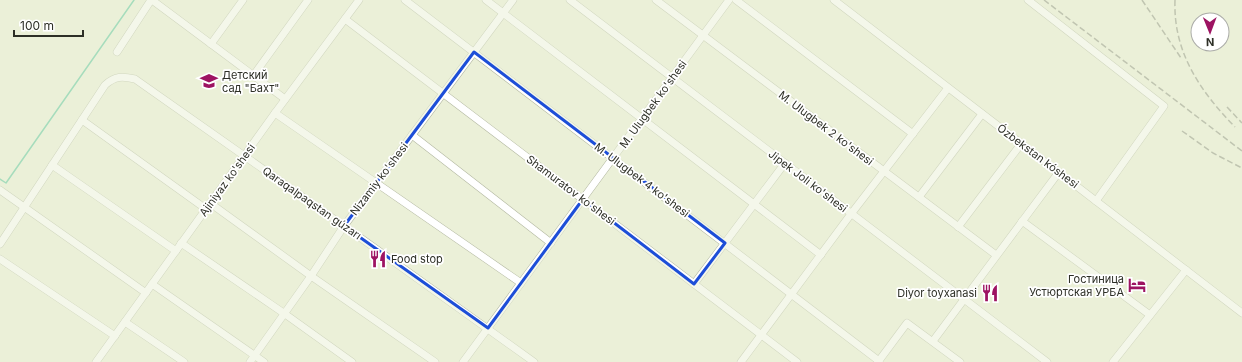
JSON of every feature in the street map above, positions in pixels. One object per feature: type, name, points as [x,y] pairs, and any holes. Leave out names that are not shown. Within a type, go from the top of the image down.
[{"type":"street","points":[[117,52],[152,0],[285,99]]},
{"type":"street","points":[[210,44],[243,0]]},
{"type":"street","points":[[253,76],[308,0]]},
{"type":"street","name":"Ajiniyaz ko'shesi","points":[[98,360],[285,99],[359,0]]},
{"type":"street","name":"M. Ulugbek 4 ko'shesi","points":[[405,0],[878,361]]},
{"type":"street","points":[[486,0],[821,255]]},
{"type":"street","name":"Nizamiy ko'shesi","points":[[253,359],[344,226],[513,0]]},
{"type":"street","name":"Jipek Joli ko'shesi","points":[[570,0],[1047,362]]},
{"type":"street","name":"M. Ulugbek 2 ko'shesi","points":[[656,0],[996,255]]},
{"type":"street","name":"M. Ulugbek ko'shesi","points":[[463,362],[729,0]]},
{"type":"street","points":[[736,0],[912,134]]},
{"type":"street","name":"Ózbekstan kóshesi","points":[[834,0],[1242,313]]},
{"type":"street","points":[[1028,0],[1164,106],[1096,201]]},
{"type":"street","name":"Shamuratov ko'shesi","points":[[345,19],[797,362]]},
{"type":"street","name":"Qaraqalpaqstan gúzarı","points":[[82,120],[105,85],[113,79],[126,77],[135,79],[534,362]]},
{"type":"street","points":[[741,362],[948,88]]},
{"type":"street","points":[[275,114],[521,284]]},
{"type":"street","points":[[919,197],[982,114]]},
{"type":"street","points":[[0,244],[82,120],[206,209]]},
{"type":"street","points":[[412,135],[551,243]]},
{"type":"street","points":[[958,227],[1021,144]]},
{"type":"street","points":[[694,284],[785,163]]},
{"type":"street","points":[[52,165],[176,250]]},
{"type":"street","points":[[933,341],[1059,172]]},
{"type":"street","points":[[0,190],[23,208],[146,293]]},
{"type":"street","points":[[210,203],[311,276],[435,362]]},
{"type":"street","points":[[1022,221],[1150,315]]},
{"type":"street","points":[[181,243],[352,362]]},
{"type":"street","points":[[0,259],[115,336]]},
{"type":"street","points":[[1113,362],[1186,270]]},
{"type":"street","points":[[152,284],[253,359],[264,362]]},
{"type":"street","points":[[125,322],[184,362]]},
{"type":"street","points":[[878,361],[907,323],[960,362]]},
{"type":"street","points":[[98,360],[106,362]]},
{"type":"highlighted area","points":[[474,52],[725,243],[694,284],[583,199],[488,328],[344,226]]},
{"type":"waterway","points":[[0,179],[6,183],[134,0]]},
{"type":"railway","points":[[1044,0],[1242,151]]},
{"type":"railway","points":[[1142,0],[1181,58]]},
{"type":"railway","points":[[1175,0],[1179,37],[1191,70],[1200,85],[1235,127]]},
{"type":"railway","points":[[1227,107],[1242,123]]},
{"type":"railway","points":[[1182,131],[1213,153],[1242,168]]},
{"type":"place","name":"Детский сад \"Бахт\"","points":[[209,81]]},
{"type":"place","name":"Food stop","points":[[378,259]]},
{"type":"place","name":"Гостиница Устюртская УРБА","points":[[1137,285]]},
{"type":"place","name":"Diyor toyxanasi","points":[[990,293]]}]
